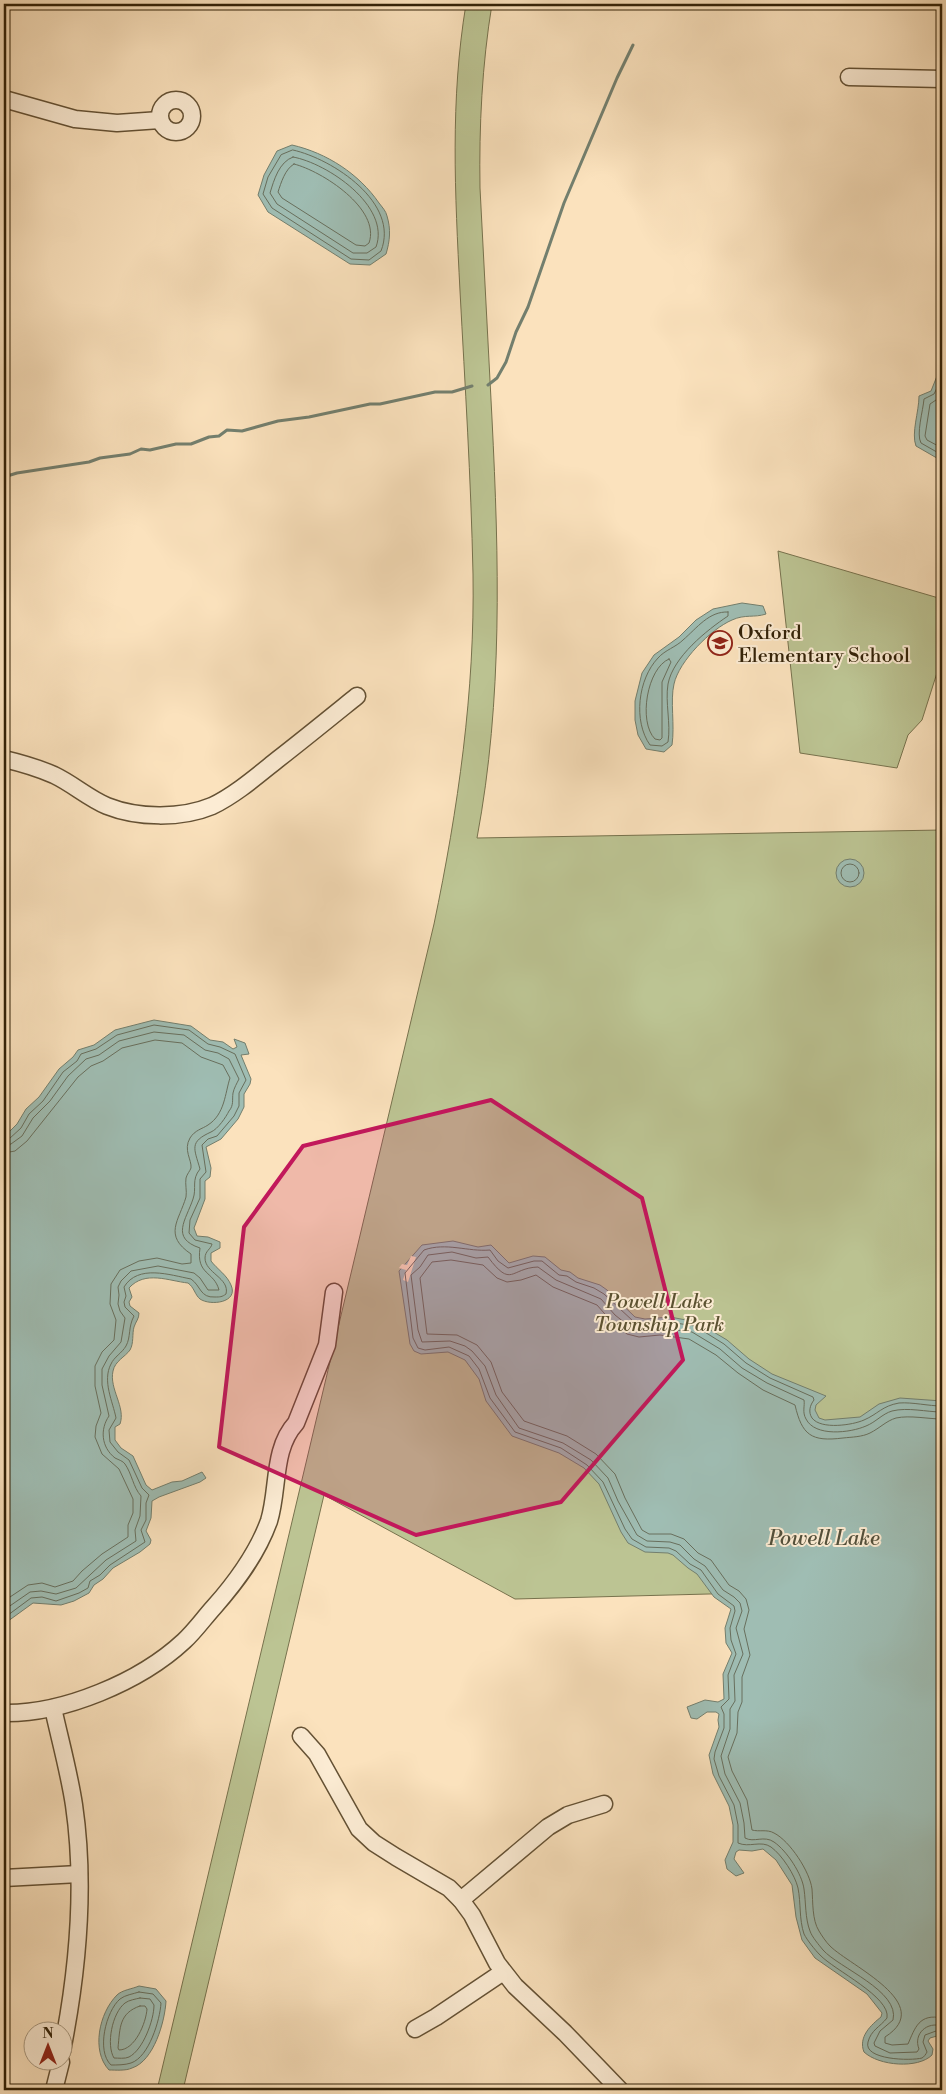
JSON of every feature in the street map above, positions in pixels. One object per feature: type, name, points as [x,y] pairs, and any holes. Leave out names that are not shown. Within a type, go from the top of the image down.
[{"type":"street","points":[[849,77],[942,79]]},
{"type":"street","points":[[4,99],[75,119],[117,122],[160,120]]},
{"type":"street","points":[[4,759],[56,776],[108,806],[141,814],[191,812],[211,806],[233,793],[260,774],[358,696]]},
{"type":"street","points":[[4,1714],[53,1708],[77,1702],[119,1684],[158,1662],[184,1641],[240,1576],[259,1547],[267,1526],[279,1461],[287,1433],[296,1423],[327,1345],[334,1292]]},
{"type":"street","points":[[53,1708],[74,1805],[78,1874],[80,1925],[67,2022]]},
{"type":"street","points":[[301,1736],[317,1754],[359,1829],[374,1843],[449,1888],[472,1915],[503,1972],[620,2090]]},
{"type":"street","points":[[461,1900],[548,1826],[568,1815],[604,1804]]},
{"type":"street","points":[[4,1878],[78,1874]]},
{"type":"street","points":[[415,2029],[503,1972]]},
{"type":"street","points":[[54,2090],[58,2072]]},
{"type":"highlighted area","points":[[491,1100],[642,1198],[683,1360],[561,1502],[416,1535],[219,1447],[244,1227],[303,1146]]},
{"type":"green space","name":"Powell Lake Township Park","points":[[466,4],[492,4],[481,119],[480,188],[494,471],[497,629],[491,734],[477,838],[942,830],[942,1588],[515,1599],[324,1495],[183,2090],[157,2090],[434,924],[457,794],[468,706],[473,618],[471,503],[455,183],[458,76]]},
{"type":"green space","points":[[778,551],[942,599],[942,657],[922,720],[908,735],[897,768],[800,753]]},
{"type":"water","points":[[292,145],[330,159],[352,174],[371,193],[385,211],[388,221],[390,235],[386,254],[370,265],[350,264],[268,212],[258,195],[264,175],[277,151]]},
{"type":"water","points":[[942,372],[942,461],[916,446],[914,435],[919,396],[931,391],[937,376]]},
{"type":"water","points":[[742,603],[763,606],[766,614],[741,617],[724,624],[706,638],[689,656],[677,675],[674,684],[672,698],[672,745],[664,752],[646,749],[638,735],[635,720],[635,701],[642,673],[654,655],[679,637],[696,620],[713,609]]},
{"type":"water","points":[[850,859],[860,863],[864,873],[860,883],[850,887],[840,883],[836,873],[840,863]]},
{"type":"water","points":[[154,1020],[191,1026],[210,1040],[223,1042],[233,1049],[237,1047],[234,1039],[245,1043],[249,1054],[241,1055],[251,1079],[244,1094],[244,1107],[238,1119],[221,1139],[206,1147],[211,1168],[210,1177],[205,1181],[205,1199],[194,1228],[197,1236],[208,1237],[220,1242],[220,1248],[211,1253],[211,1261],[229,1281],[232,1291],[231,1296],[222,1301],[210,1302],[200,1299],[188,1283],[150,1278],[142,1279],[135,1283],[129,1288],[132,1297],[129,1302],[130,1306],[139,1313],[134,1327],[132,1344],[130,1350],[114,1368],[112,1378],[121,1411],[120,1424],[115,1427],[115,1440],[121,1448],[133,1456],[146,1485],[152,1490],[172,1482],[182,1481],[202,1472],[206,1478],[152,1501],[151,1518],[146,1531],[151,1540],[150,1544],[113,1568],[103,1579],[94,1585],[89,1593],[61,1605],[33,1603],[4,1624],[4,1137],[17,1124],[26,1109],[39,1097],[59,1069],[78,1050],[94,1045],[115,1030]]},
{"type":"water","name":"Powell Lake","points":[[453,1241],[478,1247],[491,1245],[509,1263],[533,1256],[545,1257],[561,1270],[600,1285],[635,1317],[645,1319],[670,1317],[697,1322],[727,1340],[749,1359],[772,1374],[826,1396],[816,1405],[815,1410],[819,1418],[825,1420],[860,1417],[879,1404],[900,1398],[942,1401],[942,2048],[937,2036],[930,2038],[928,2041],[933,2049],[932,2055],[926,2059],[908,2064],[888,2063],[871,2057],[864,2052],[864,2036],[881,2017],[882,2013],[867,1994],[815,1958],[802,1940],[796,1917],[792,1885],[776,1860],[763,1849],[752,1851],[739,1850],[736,1852],[734,1859],[744,1873],[736,1876],[727,1869],[725,1860],[733,1842],[733,1825],[729,1806],[713,1774],[709,1755],[719,1727],[719,1714],[707,1712],[697,1719],[691,1718],[687,1707],[705,1700],[718,1702],[724,1699],[723,1674],[732,1653],[726,1643],[725,1628],[731,1609],[714,1597],[697,1574],[673,1555],[645,1552],[628,1543],[599,1484],[584,1468],[559,1453],[512,1436],[486,1401],[479,1379],[465,1360],[448,1352],[421,1354],[414,1351],[410,1344],[399,1271],[422,1245]]},
{"type":"water","points":[[139,1986],[156,1989],[166,2001],[161,2029],[152,2049],[140,2064],[127,2070],[109,2070],[103,2062],[100,2053],[99,2043],[102,2022],[111,2003],[119,1993]]},
{"type":"pier","points":[[411,1256],[416,1257],[408,1282],[403,1280],[406,1270],[399,1268],[402,1264],[407,1265]]},
{"type":"waterway","points":[[488,385],[497,378],[506,362],[516,332],[528,307],[564,203],[633,45]]},
{"type":"waterway","points":[[4,477],[17,473],[130,454],[141,449],[150,450],[176,444],[191,444],[209,437],[219,436],[227,430],[242,431],[278,421],[309,417],[370,404],[380,404],[435,392],[452,392],[472,386]]},
{"type":"place","name":"Oxford Elementary School","points":[[720,643]]}]
